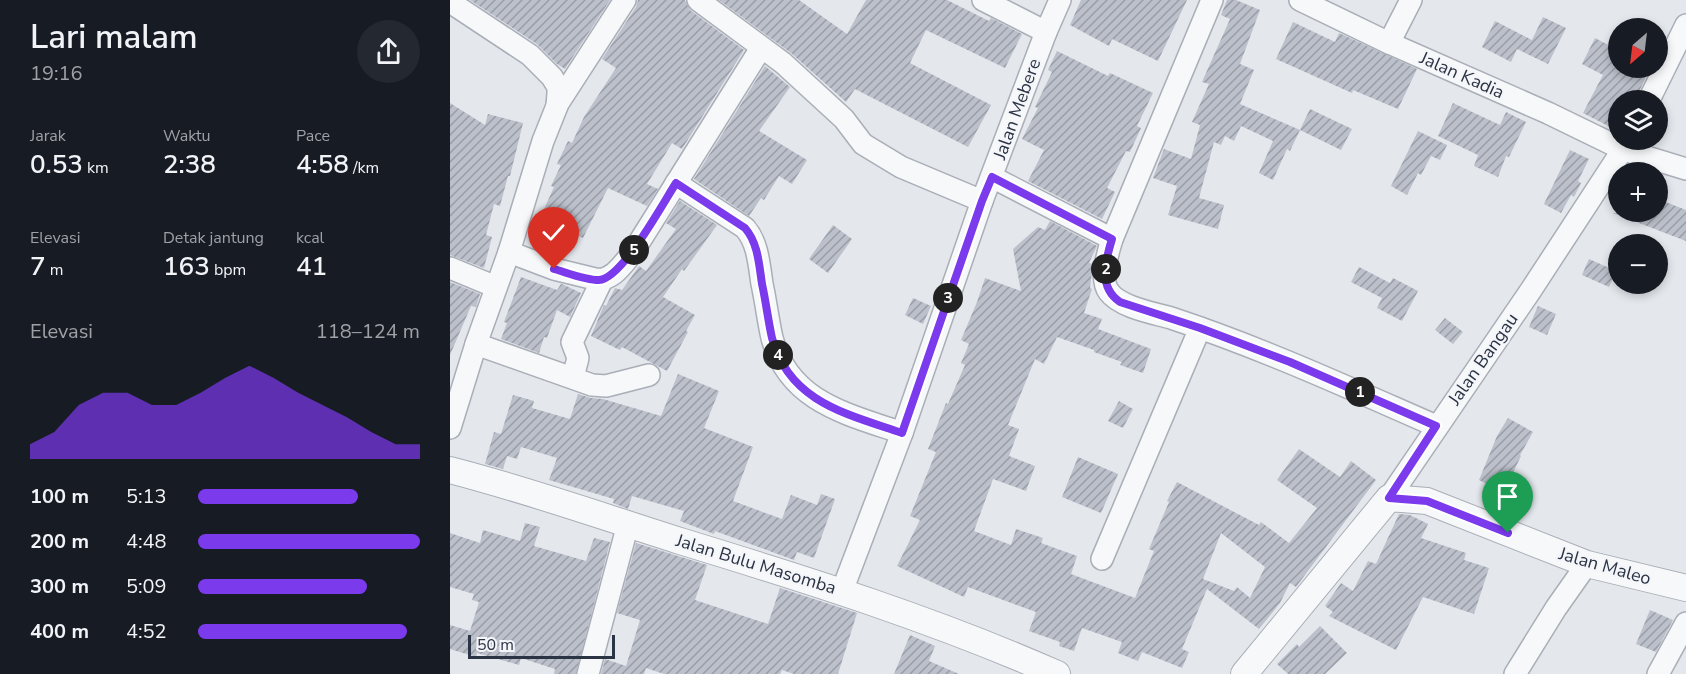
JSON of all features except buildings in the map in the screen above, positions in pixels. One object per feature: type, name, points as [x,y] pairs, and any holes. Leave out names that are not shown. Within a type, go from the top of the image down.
[{"type":"street","points":[[450,428],[476,344],[509,252],[543,141],[557,106],[625,0]]},
{"type":"street","points":[[698,0],[761,48],[772,53],[844,119],[863,144],[902,167],[982,201]]},
{"type":"street","points":[[983,0],[1046,32]]},
{"type":"street","name":"Jalan Mebere","points":[[842,591],[902,433],[982,201],[1060,0]]},
{"type":"street","points":[[1212,0],[1112,239],[1107,254],[1105,280],[1107,290],[1120,302],[1200,328],[1290,362],[1436,426]]},
{"type":"street","name":"Jalan Kadia","points":[[1300,0],[1389,43],[1608,137]]},
{"type":"street","points":[[1389,43],[1411,0]]},
{"type":"street","points":[[450,2],[495,31],[552,77],[558,87],[557,106]]},
{"type":"street","points":[[1653,90],[1686,25]]},
{"type":"street","points":[[509,252],[554,269],[602,280],[613,275],[633,252],[761,48]]},
{"type":"street","name":"Jalan Bangau","points":[[1244,674],[1389,498],[1624,150]]},
{"type":"street","points":[[1639,150],[1686,169]]},
{"type":"street","points":[[992,177],[1112,239]]},
{"type":"street","points":[[676,183],[750,233],[756,248],[772,339],[781,362],[792,378],[807,394],[837,411],[902,433]]},
{"type":"street","points":[[450,268],[496,287]]},
{"type":"street","points":[[573,377],[578,358],[572,342],[602,280]]},
{"type":"street","points":[[1102,559],[1200,328]]},
{"type":"street","points":[[476,344],[592,384],[606,386],[649,375]]},
{"type":"street","name":"Jalan Bulu Masomba","points":[[450,470],[541,495],[842,591],[956,632],[1057,674]]},
{"type":"street","name":"Jalan Maleo","points":[[1389,498],[1427,501],[1587,564],[1686,588]]},
{"type":"street","points":[[588,674],[628,524]]},
{"type":"street","points":[[1515,674],[1556,608],[1587,564]]},
{"type":"street","points":[[1658,674],[1686,623]]},
{"type":"route","points":[[554,269],[602,280],[613,275],[633,252],[676,183],[750,233],[756,248],[772,339],[781,362],[792,378],[807,394],[837,411],[902,433],[992,177],[1112,239],[1107,254],[1105,280],[1107,290],[1120,302],[1200,328],[1290,362],[1436,426],[1389,498],[1427,501],[1508,533]]}]
